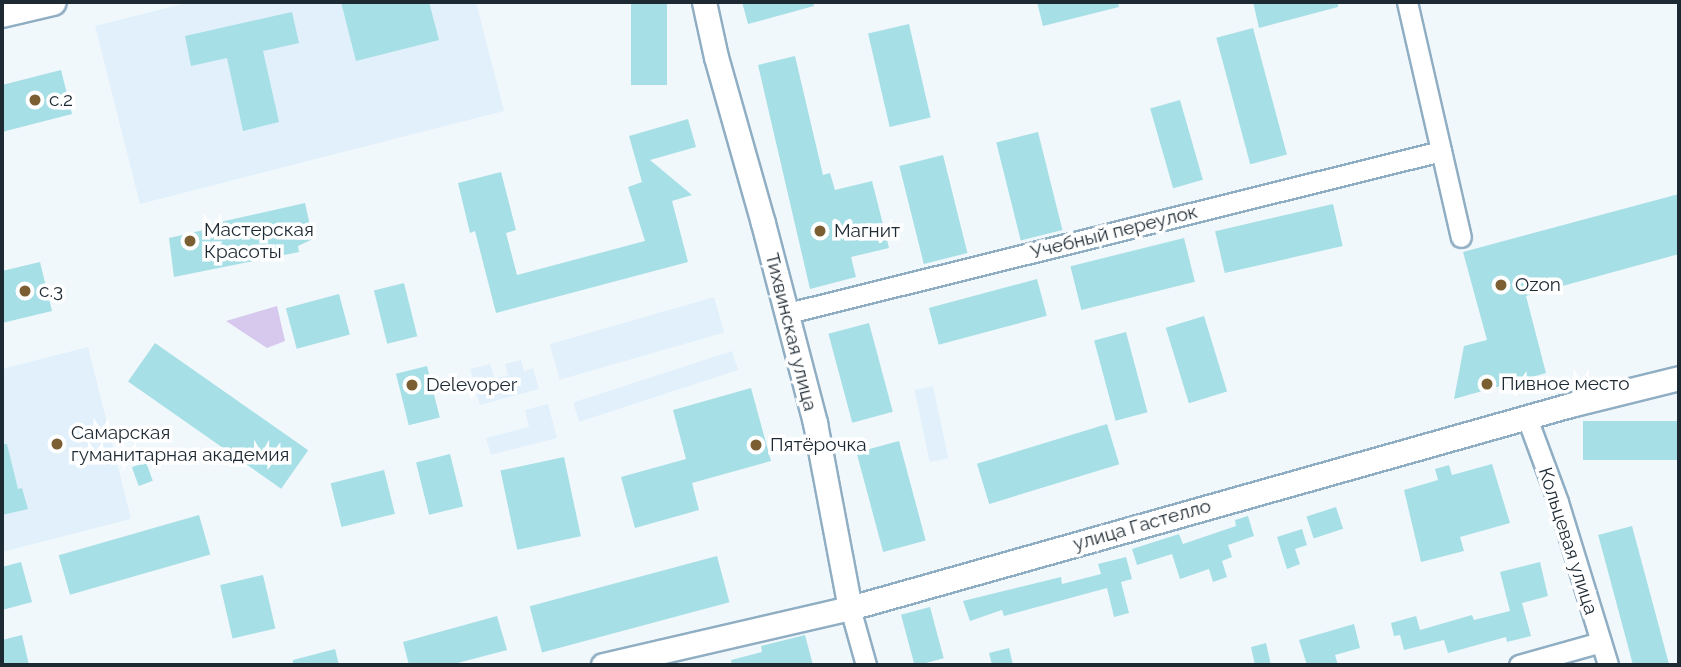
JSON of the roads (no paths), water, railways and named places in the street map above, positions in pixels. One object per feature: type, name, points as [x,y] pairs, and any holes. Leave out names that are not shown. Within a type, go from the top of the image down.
[{"type":"main road","points":[[2,14],[53,2]]},
{"type":"street","name":"Тихвинская улица","points":[[704,2],[716,57],[788,313],[815,423],[850,608],[866,665]]},
{"type":"street","points":[[1406,2],[1461,237]]},
{"type":"street","name":"Учебный переулок","points":[[788,313],[1441,151]]},
{"type":"street","name":"улица Гастелло","points":[[603,665],[850,608],[1679,378]]},
{"type":"street","name":"Кольцевая улица","points":[[1527,418],[1558,502],[1608,665]]},
{"type":"street","points":[[1519,665],[1601,642]]},
{"type":"place","name":"с.2","points":[[35,100]]},
{"type":"place","name":"Магнит","points":[[820,231]]},
{"type":"place","name":"Мастерская Красоты","points":[[190,241]]},
{"type":"place","name":"Ozon","points":[[1501,285]]},
{"type":"place","name":"с.3","points":[[25,291]]},
{"type":"place","name":"Пивное место","points":[[1487,384]]},
{"type":"place","name":"Delevoper","points":[[412,385]]},
{"type":"place","name":"Самарская гуманитарная академия","points":[[57,444]]},
{"type":"place","name":"Пятёрочка","points":[[756,445]]}]
